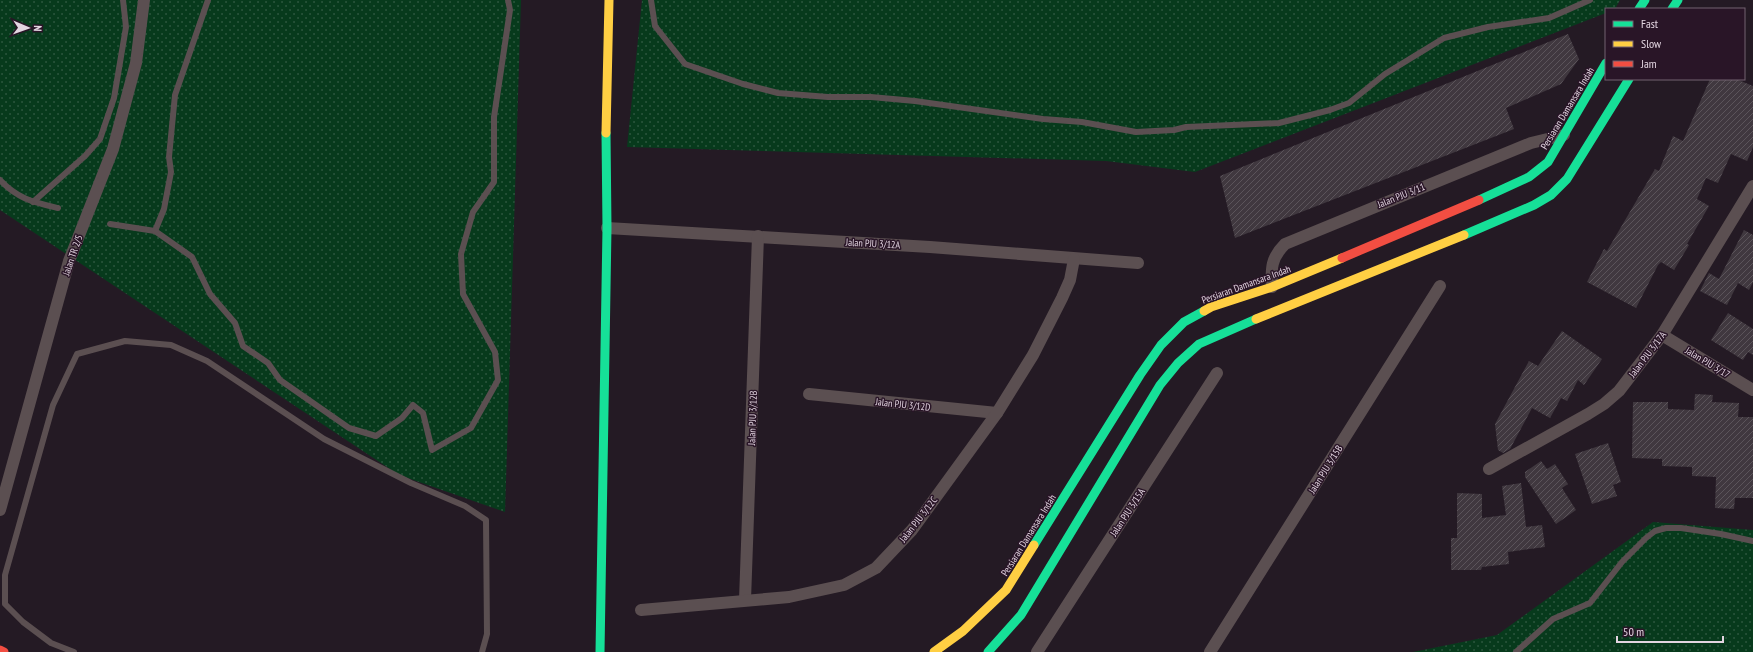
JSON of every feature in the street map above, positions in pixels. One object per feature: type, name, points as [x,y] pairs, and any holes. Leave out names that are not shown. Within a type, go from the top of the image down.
[{"type":"main road","points":[[600,652],[607,228],[606,113],[609,0]]},
{"type":"main road","name":"Persiaran Damansara Indah","points":[[934,652],[950,648],[1006,590],[1161,345],[1184,322],[1211,307],[1272,288],[1506,189],[1529,177],[1548,162],[1605,65]]},
{"type":"main road","points":[[988,652],[1021,615],[1160,385],[1178,362],[1199,344],[1228,330],[1499,220],[1534,205],[1551,195],[1567,179],[1628,80]]},
{"type":"main road","points":[[0,650],[4,652]]},
{"type":"street","name":"Jalan TR 2/5","points":[[0,510],[69,261],[113,149],[136,64],[144,0]]},
{"type":"street","name":"Jalan PJU 3/11","points":[[1272,288],[1273,263],[1276,253],[1285,244],[1369,208],[1531,143],[1564,135]]},
{"type":"street","name":"Jalan PJU 3/17A","points":[[1489,469],[1604,404],[1619,391],[1662,335],[1753,186]]},
{"type":"street","name":"Jalan PJU 3/12A","points":[[607,228],[930,247],[1074,259],[1138,262]]},
{"type":"street","name":"Jalan PJU 3/12B","points":[[745,600],[758,236]]},
{"type":"street","name":"Jalan PJU 3/12C","points":[[641,610],[789,597],[844,586],[876,568],[912,530],[997,413],[1033,355],[1062,298],[1070,280],[1074,259]]},
{"type":"street","name":"Jalan PJU 3/15B","points":[[1210,652],[1440,286]]},
{"type":"street","name":"Jalan PJU 3/17","points":[[1662,335],[1753,390]]},
{"type":"street","name":"Jalan PJU 3/15A","points":[[1037,652],[1217,373]]},
{"type":"street","name":"Jalan PJU 3/12D","points":[[809,394],[997,413]]},
{"type":"lane","points":[[33,202],[85,156],[100,139],[114,98],[126,27],[123,0]]},
{"type":"lane","points":[[155,232],[164,209],[171,172],[169,157],[174,95],[208,0]]},
{"type":"lane","points":[[110,224],[155,232],[192,257],[210,294],[235,323],[243,346],[268,362],[280,380],[349,428],[376,436],[402,418],[413,405],[423,413],[432,450],[472,428],[498,380],[495,352],[464,294],[461,254],[473,212],[494,182],[494,117],[510,10],[508,0]]},
{"type":"lane","points":[[650,0],[655,26],[685,64],[743,84],[778,93],[915,101],[1044,119],[1082,122],[1136,132],[1174,130],[1186,127],[1279,123],[1330,110],[1349,103],[1385,74],[1444,38],[1488,27],[1549,18],[1590,0]]},
{"type":"lane","points":[[0,180],[11,191],[33,202],[58,208]]},
{"type":"lane","points":[[74,652],[51,643],[23,622],[5,604],[5,575],[53,405],[77,354],[125,341],[171,345],[207,361],[324,439],[410,483],[465,506],[486,520],[487,634],[482,652]]},
{"type":"lane","points":[[1516,652],[1553,619],[1590,603],[1622,562],[1641,543],[1655,532],[1666,528],[1681,528],[1721,534],[1753,541]]},
{"type":"green space","points":[[0,0],[521,0],[505,512],[399,475],[0,210]]},
{"type":"green space","points":[[642,0],[1620,0],[1616,8],[1605,8],[1605,13],[1195,172],[1106,161],[627,147]]},
{"type":"green space","points":[[1653,522],[1753,530],[1753,652],[1413,652],[1497,635]]},
{"type":"building","points":[[1568,34],[1579,59],[1561,84],[1506,108],[1514,129],[1235,238],[1220,176]]},
{"type":"building","points":[[1710,80],[1738,80],[1753,86],[1753,147],[1747,161],[1731,154],[1718,183],[1706,178],[1697,199],[1709,206],[1687,244],[1689,245],[1674,270],[1661,262],[1658,265],[1636,308],[1587,282],[1604,249],[1607,251],[1655,169],[1659,171],[1673,136],[1683,141]]},
{"type":"building","points":[[1744,230],[1753,235],[1753,282],[1749,290],[1738,283],[1727,305],[1700,291],[1709,273],[1719,279]]},
{"type":"building","points":[[1728,313],[1753,329],[1753,355],[1748,352],[1743,360],[1711,340]]},
{"type":"building","points":[[1562,331],[1602,359],[1584,385],[1578,380],[1567,401],[1561,398],[1550,418],[1532,408],[1510,449],[1503,453],[1498,450],[1495,424],[1529,361],[1538,366]]},
{"type":"building","points":[[1695,394],[1713,395],[1712,402],[1739,403],[1738,417],[1753,417],[1753,498],[1735,498],[1734,509],[1715,508],[1716,477],[1692,476],[1692,467],[1662,466],[1662,459],[1632,458],[1633,402],[1668,402],[1668,409],[1694,410]]},
{"type":"building","points":[[1608,443],[1621,482],[1613,485],[1617,496],[1592,504],[1575,454]]},
{"type":"building","points":[[1541,461],[1547,469],[1555,464],[1568,484],[1562,488],[1576,510],[1556,524],[1525,477],[1525,472]]},
{"type":"building","points":[[1521,483],[1526,527],[1542,525],[1545,547],[1508,552],[1509,564],[1482,567],[1481,570],[1451,570],[1451,538],[1457,538],[1457,493],[1482,494],[1482,518],[1506,515],[1502,486]]},
{"type":"traffic: fast","points":[[1640,8],[1645,0]]},
{"type":"traffic: fast","points":[[1673,8],[1678,0]]},
{"type":"traffic: fast","points":[[1479,200],[1529,177],[1548,162],[1605,65]]},
{"type":"traffic: fast","points":[[1464,235],[1534,205],[1551,195],[1567,179],[1628,80]]},
{"type":"traffic: fast","points":[[600,652],[607,228],[606,133]]},
{"type":"traffic: fast","points":[[1034,545],[1140,375],[1161,345],[1184,322],[1204,311]]},
{"type":"traffic: fast","points":[[988,652],[1021,615],[1160,385],[1178,363],[1199,344],[1256,319]]},
{"type":"traffic: slow","points":[[606,133],[609,0]]},
{"type":"traffic: slow","points":[[1256,319],[1464,235]]},
{"type":"traffic: slow","points":[[1204,311],[1211,307],[1272,287],[1342,258]]},
{"type":"traffic: slow","points":[[934,652],[963,631],[1006,590],[1034,545]]},
{"type":"traffic: jam","points":[[1342,258],[1479,200]]},
{"type":"traffic: jam","points":[[0,650],[4,652]]}]
